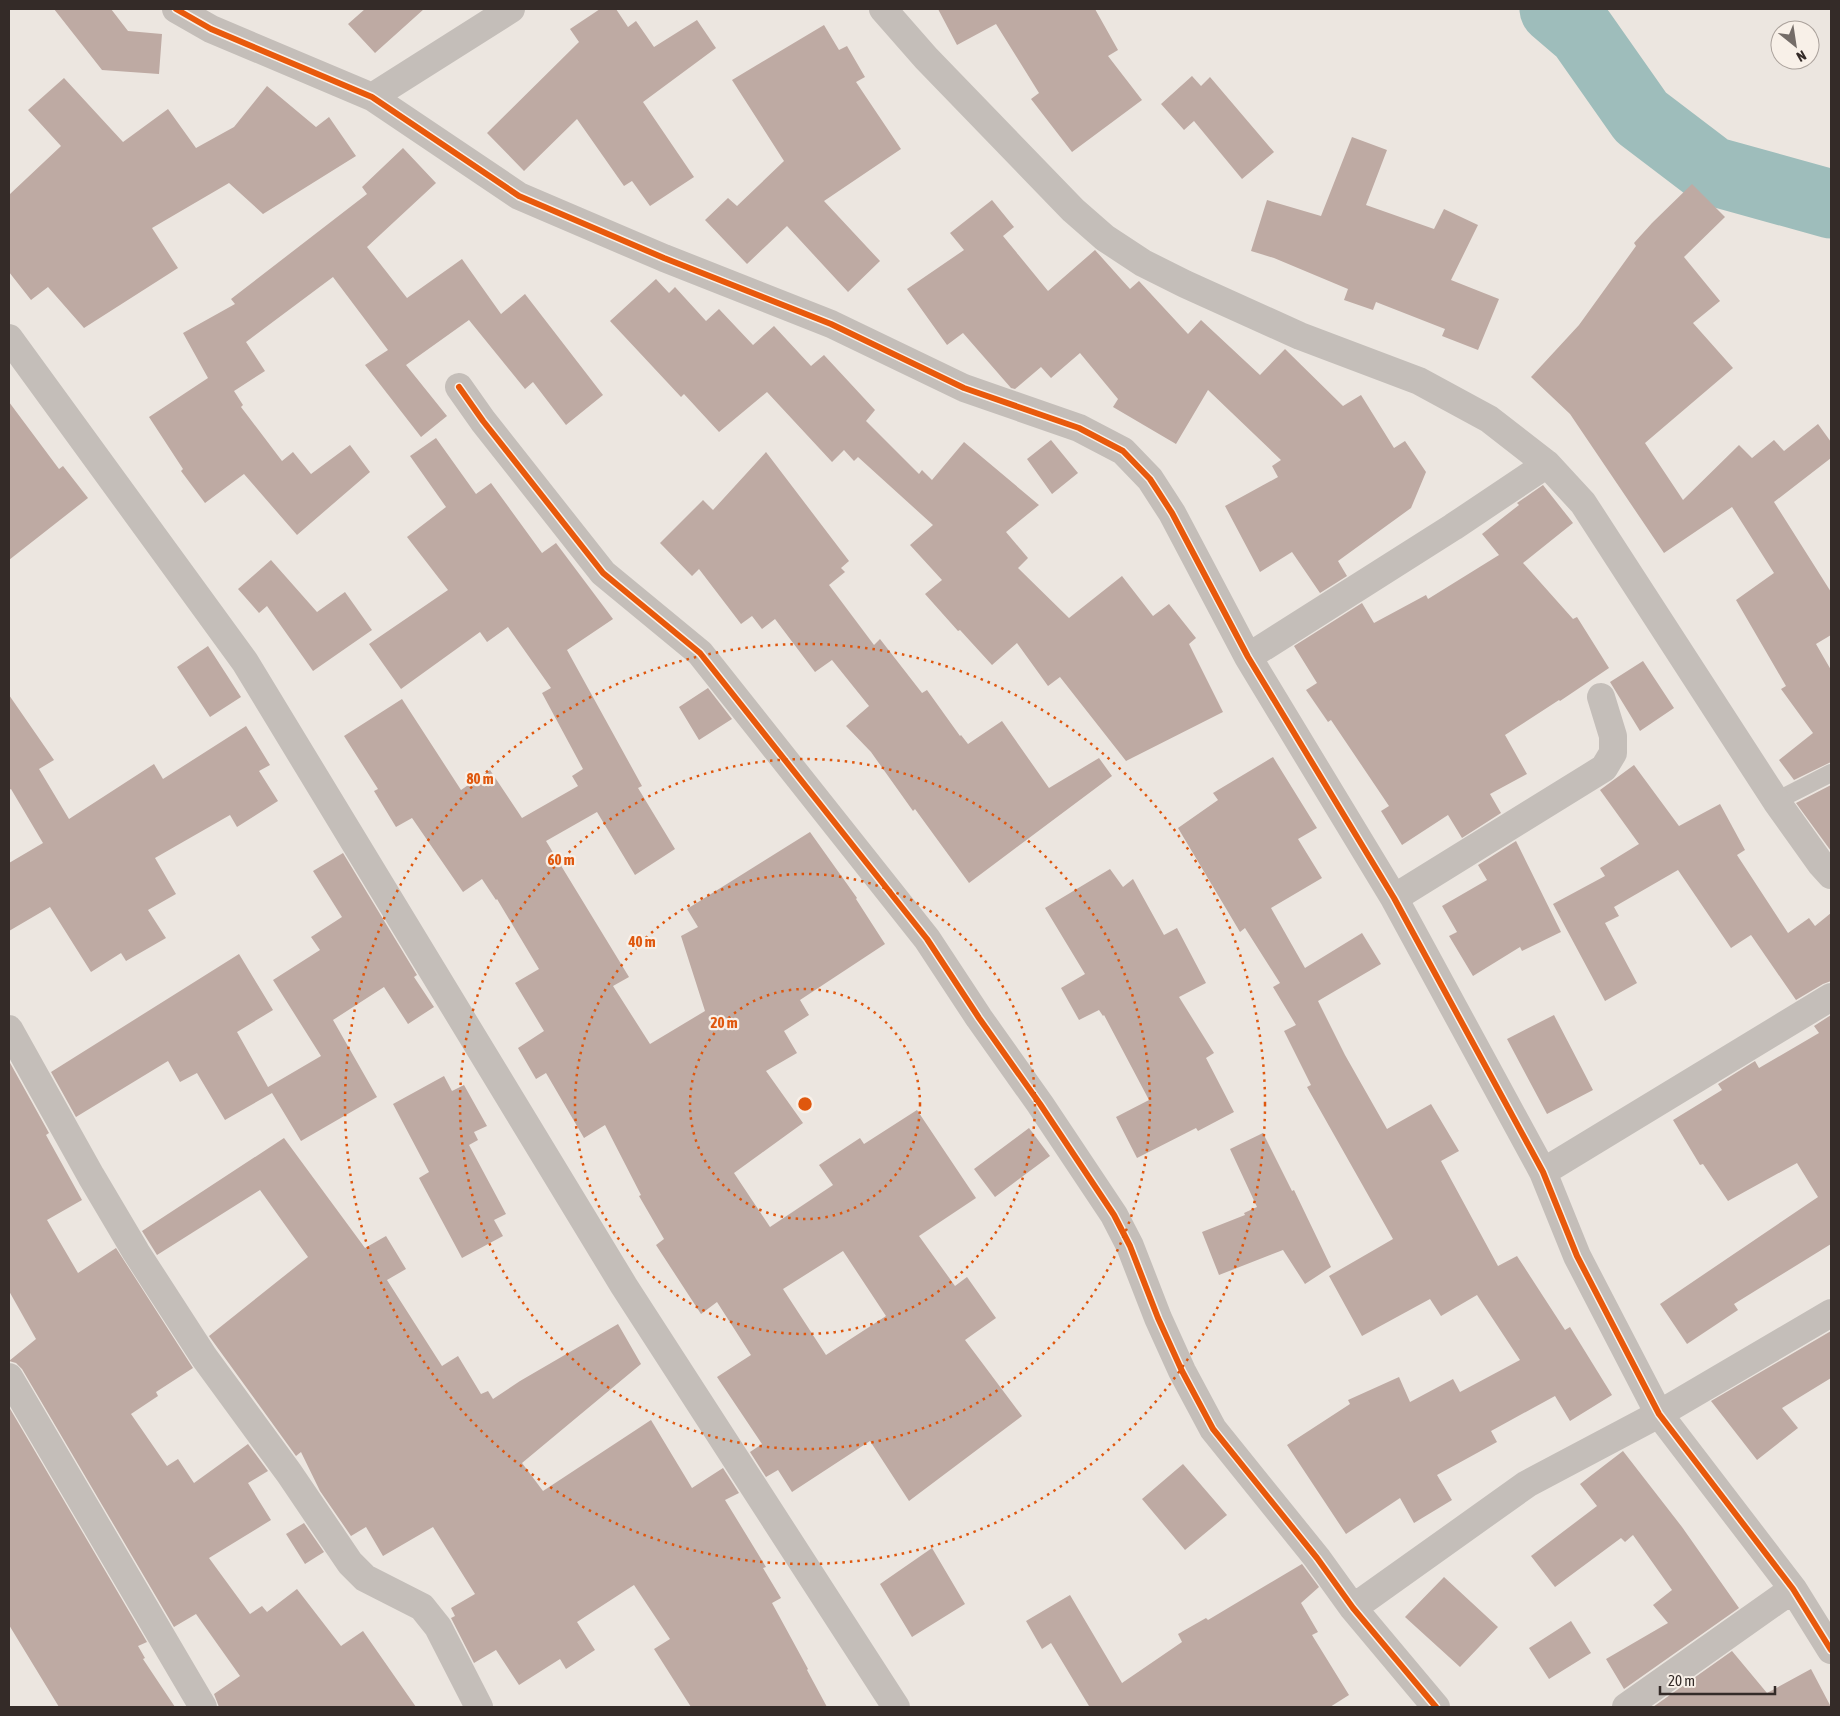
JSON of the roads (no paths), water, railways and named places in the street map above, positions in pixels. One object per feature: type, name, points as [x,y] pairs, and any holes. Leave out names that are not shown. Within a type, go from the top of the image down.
[{"type":"street","points":[[176,9],[212,29],[372,97],[519,196],[664,258],[831,324],[964,388],[1080,428],[1123,451],[1150,479],[1172,513],[1248,657],[1394,898],[1543,1172],[1577,1256],[1658,1414],[1793,1589],[1831,1650]]},
{"type":"street","points":[[372,97],[511,9]]},
{"type":"street","points":[[883,9],[932,64],[1073,210],[1104,238],[1143,263],[1300,336],[1419,381],[1489,419],[1548,464],[1583,503],[1776,802],[1831,876]]},
{"type":"street","points":[[9,338],[245,662],[624,1286],[896,1707]]},
{"type":"street","points":[[459,387],[483,421],[603,573],[700,653],[927,938],[1114,1215],[1130,1246],[1162,1327],[1182,1371],[1213,1429],[1317,1558],[1353,1608],[1436,1707]]},
{"type":"street","points":[[1248,657],[1453,527],[1548,464]]},
{"type":"street","points":[[1394,898],[1604,768],[1613,753],[1613,736],[1601,697]]},
{"type":"street","points":[[1543,1172],[1831,997]]},
{"type":"street","points":[[9,1028],[101,1193],[136,1252],[204,1357],[289,1473],[350,1563],[365,1578],[422,1607],[438,1627],[479,1707]]},
{"type":"street","points":[[1353,1608],[1527,1484],[1658,1414],[1831,1313]]},
{"type":"street","points":[[9,1377],[204,1707]]},
{"type":"street","points":[[1626,1707],[1793,1589]]},
{"type":"lane","points":[[1776,802],[1831,772]]},
{"type":"waterway","points":[[1554,9],[1582,33],[1641,117],[1712,171],[1831,204]]}]
